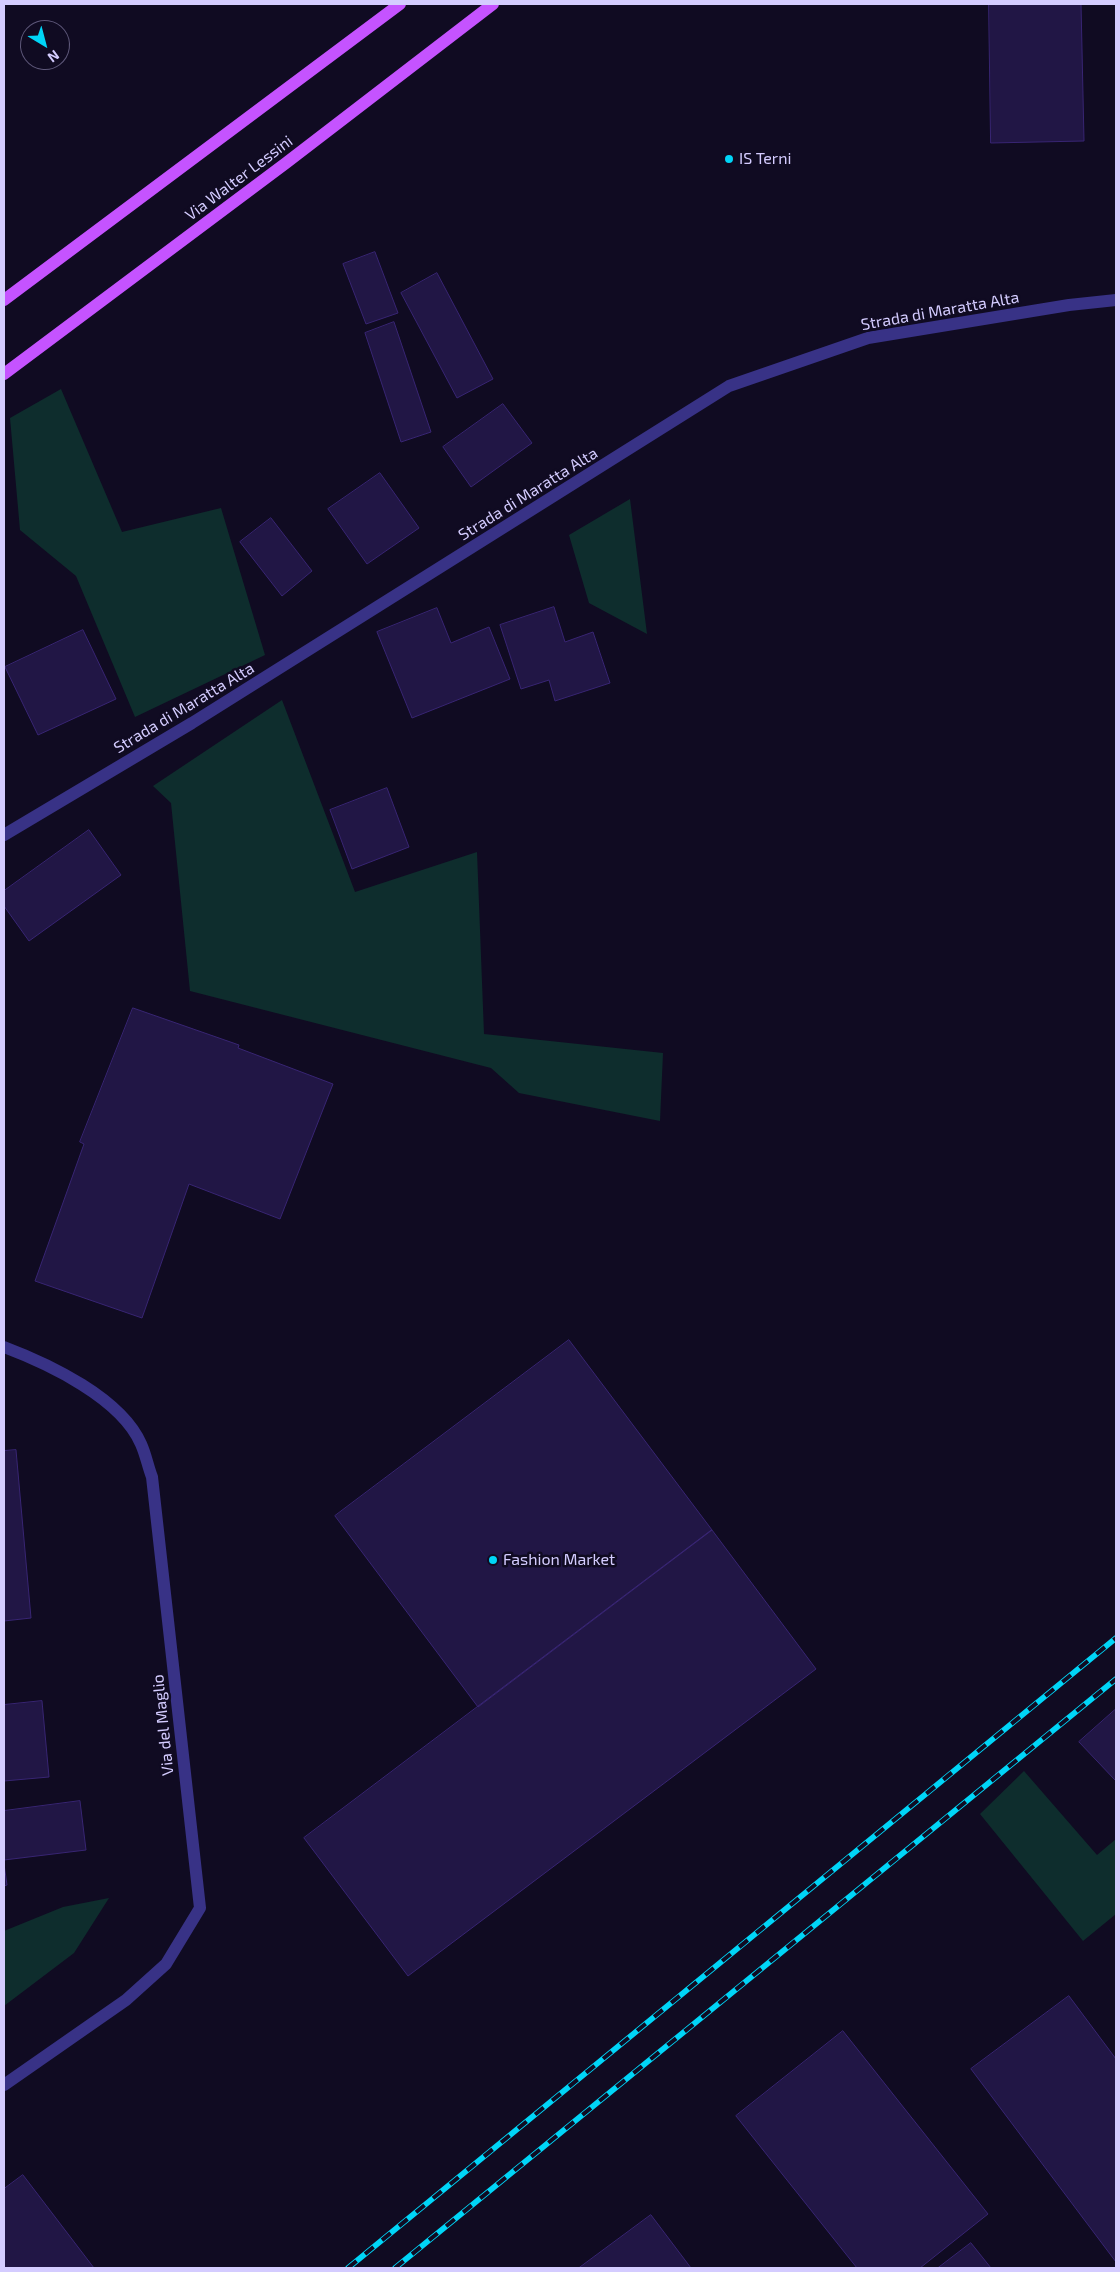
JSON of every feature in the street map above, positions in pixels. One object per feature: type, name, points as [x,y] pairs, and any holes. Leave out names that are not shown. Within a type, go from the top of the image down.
[{"type":"main road","points":[[4,300],[400,4]]},
{"type":"main road","name":"Via Walter Lessini","points":[[4,374],[286,164],[492,4]]},
{"type":"street","name":"Strada di Maratta Alta","points":[[4,835],[192,723],[729,386],[868,338],[1116,300]]},
{"type":"street","name":"Via del Maglio","points":[[4,1347],[81,1382],[128,1423],[141,1444],[152,1477],[200,1908],[166,1964],[126,2000],[4,2085]]},
{"type":"green space","points":[[61,389],[122,532],[221,508],[265,655],[135,717],[76,576],[20,530],[10,418]]},
{"type":"green space","points":[[630,499],[647,634],[589,603],[569,535]]},
{"type":"green space","points":[[282,700],[355,892],[477,852],[484,1034],[663,1053],[660,1121],[519,1093],[491,1068],[190,991],[171,803],[153,786]]},
{"type":"green space","points":[[1024,1771],[1097,1855],[1116,1839],[1116,1914],[1083,1941],[980,1814]]},
{"type":"green space","points":[[109,1898],[74,1953],[4,2006],[4,1931],[63,1907]]},
{"type":"building","points":[[989,4],[1081,4],[1084,141],[991,143]]},
{"type":"building","points":[[375,252],[398,313],[366,324],[343,264]]},
{"type":"building","points":[[437,273],[493,379],[457,398],[401,293]]},
{"type":"building","points":[[394,322],[431,432],[401,442],[365,333]]},
{"type":"building","points":[[503,404],[532,443],[471,487],[443,447]]},
{"type":"building","points":[[380,473],[419,528],[367,564],[328,509]]},
{"type":"building","points":[[271,518],[312,571],[282,596],[240,542]]},
{"type":"building","points":[[554,607],[565,642],[593,632],[610,683],[555,701],[549,680],[521,689],[500,625]]},
{"type":"building","points":[[437,608],[451,643],[489,627],[510,679],[412,718],[377,632]]},
{"type":"building","points":[[83,630],[116,699],[38,735],[5,667]]},
{"type":"building","points":[[387,788],[409,847],[352,869],[330,810]]},
{"type":"building","points":[[89,830],[121,875],[29,941],[4,906],[4,891]]},
{"type":"building","points":[[133,1008],[239,1045],[238,1048],[333,1084],[280,1219],[189,1184],[142,1318],[35,1281],[84,1144],[80,1142]]},
{"type":"building","points":[[569,1340],[712,1530],[478,1707],[335,1516]]},
{"type":"building","points":[[16,1450],[31,1618],[4,1621],[4,1451]]},
{"type":"building","points":[[712,1530],[816,1669],[408,1976],[304,1838]]},
{"type":"building","points":[[42,1701],[49,1777],[4,1781],[4,1705]]},
{"type":"building","points":[[1116,1709],[1116,1779],[1115,1780],[1079,1742]]},
{"type":"building","points":[[80,1801],[86,1850],[4,1860],[4,1811]]},
{"type":"building","points":[[4,1864],[7,1885],[4,1886]]},
{"type":"building","points":[[1069,1996],[1116,2059],[1116,2262],[971,2069]]},
{"type":"building","points":[[843,2031],[988,2214],[920,2268],[857,2268],[736,2116]]},
{"type":"building","points":[[23,2175],[94,2268],[4,2268],[4,2189]]},
{"type":"building","points":[[651,2215],[691,2268],[579,2268]]},
{"type":"building","points":[[971,2243],[991,2268],[938,2268]]},
{"type":"railway","points":[[348,2268],[1116,1638]]},
{"type":"railway","points":[[395,2268],[1116,1679]]},
{"type":"place","name":"IS Terni","points":[[729,159]]},
{"type":"place","name":"Fashion Market","points":[[493,1560]]}]
